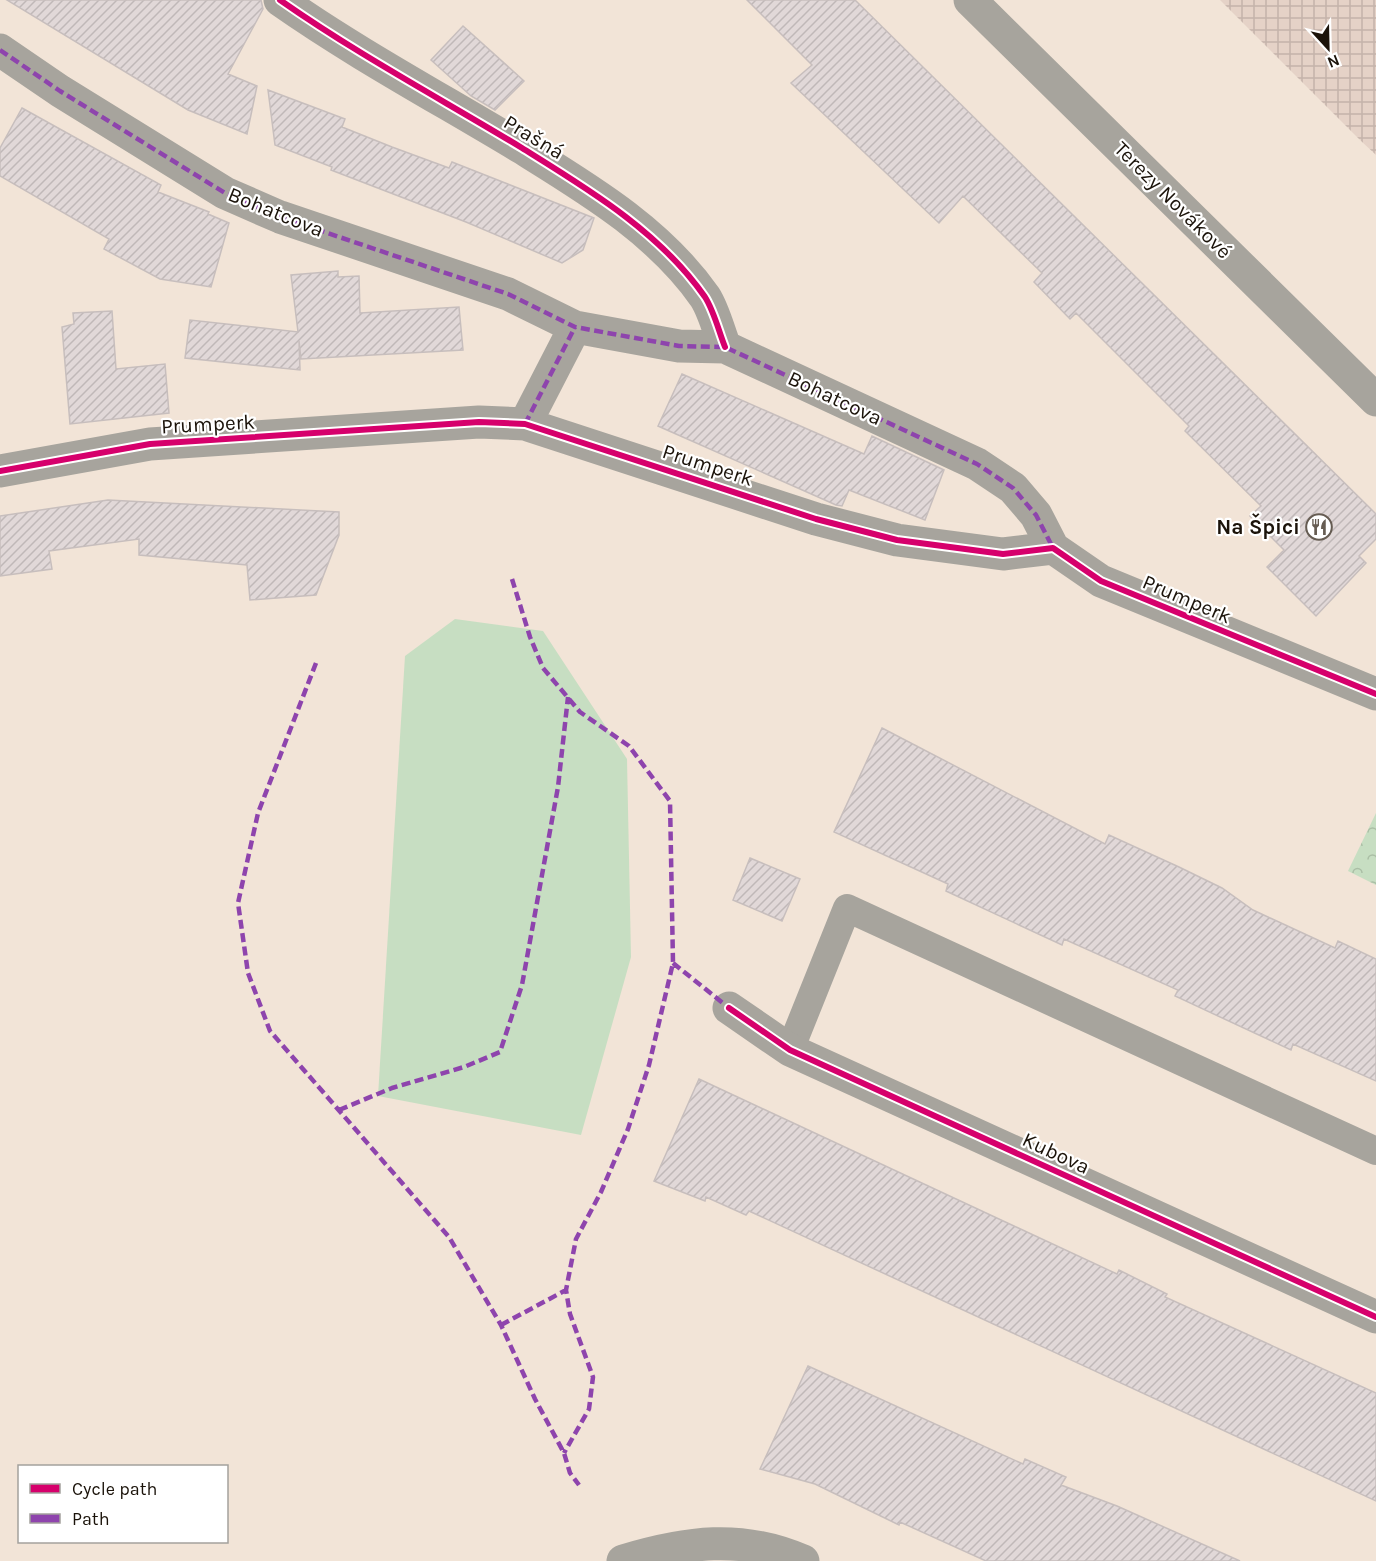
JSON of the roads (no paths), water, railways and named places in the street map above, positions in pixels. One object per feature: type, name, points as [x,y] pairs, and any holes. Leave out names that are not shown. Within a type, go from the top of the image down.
[{"type":"street","name":"Prašná","points":[[280,0],[367,56],[598,195],[660,244],[706,298],[725,348]]},
{"type":"street","name":"Terezy Novákové","points":[[970,0],[1376,400]]},
{"type":"street","name":"Bohatcova","points":[[0,50],[60,91],[225,193],[280,217],[508,294],[575,327],[680,346],[725,348],[977,464],[1013,488],[1036,515],[1053,548]]},
{"type":"street","points":[[525,424],[575,327]]},
{"type":"street","name":"Prumperk","points":[[0,471],[150,444],[479,422],[525,424],[816,519],[897,540],[1003,554],[1053,548],[1101,581],[1376,694]]},
{"type":"street","name":"Kubova","points":[[729,1008],[790,1050],[1376,1317]]},
{"type":"street","points":[[623,1561],[666,1548],[727,1543],[776,1549],[803,1561]]},
{"type":"lane","points":[[790,1050],[847,908],[1376,1151]]},
{"type":"place","name":"Na Špici","points":[[1319,527]]}]
